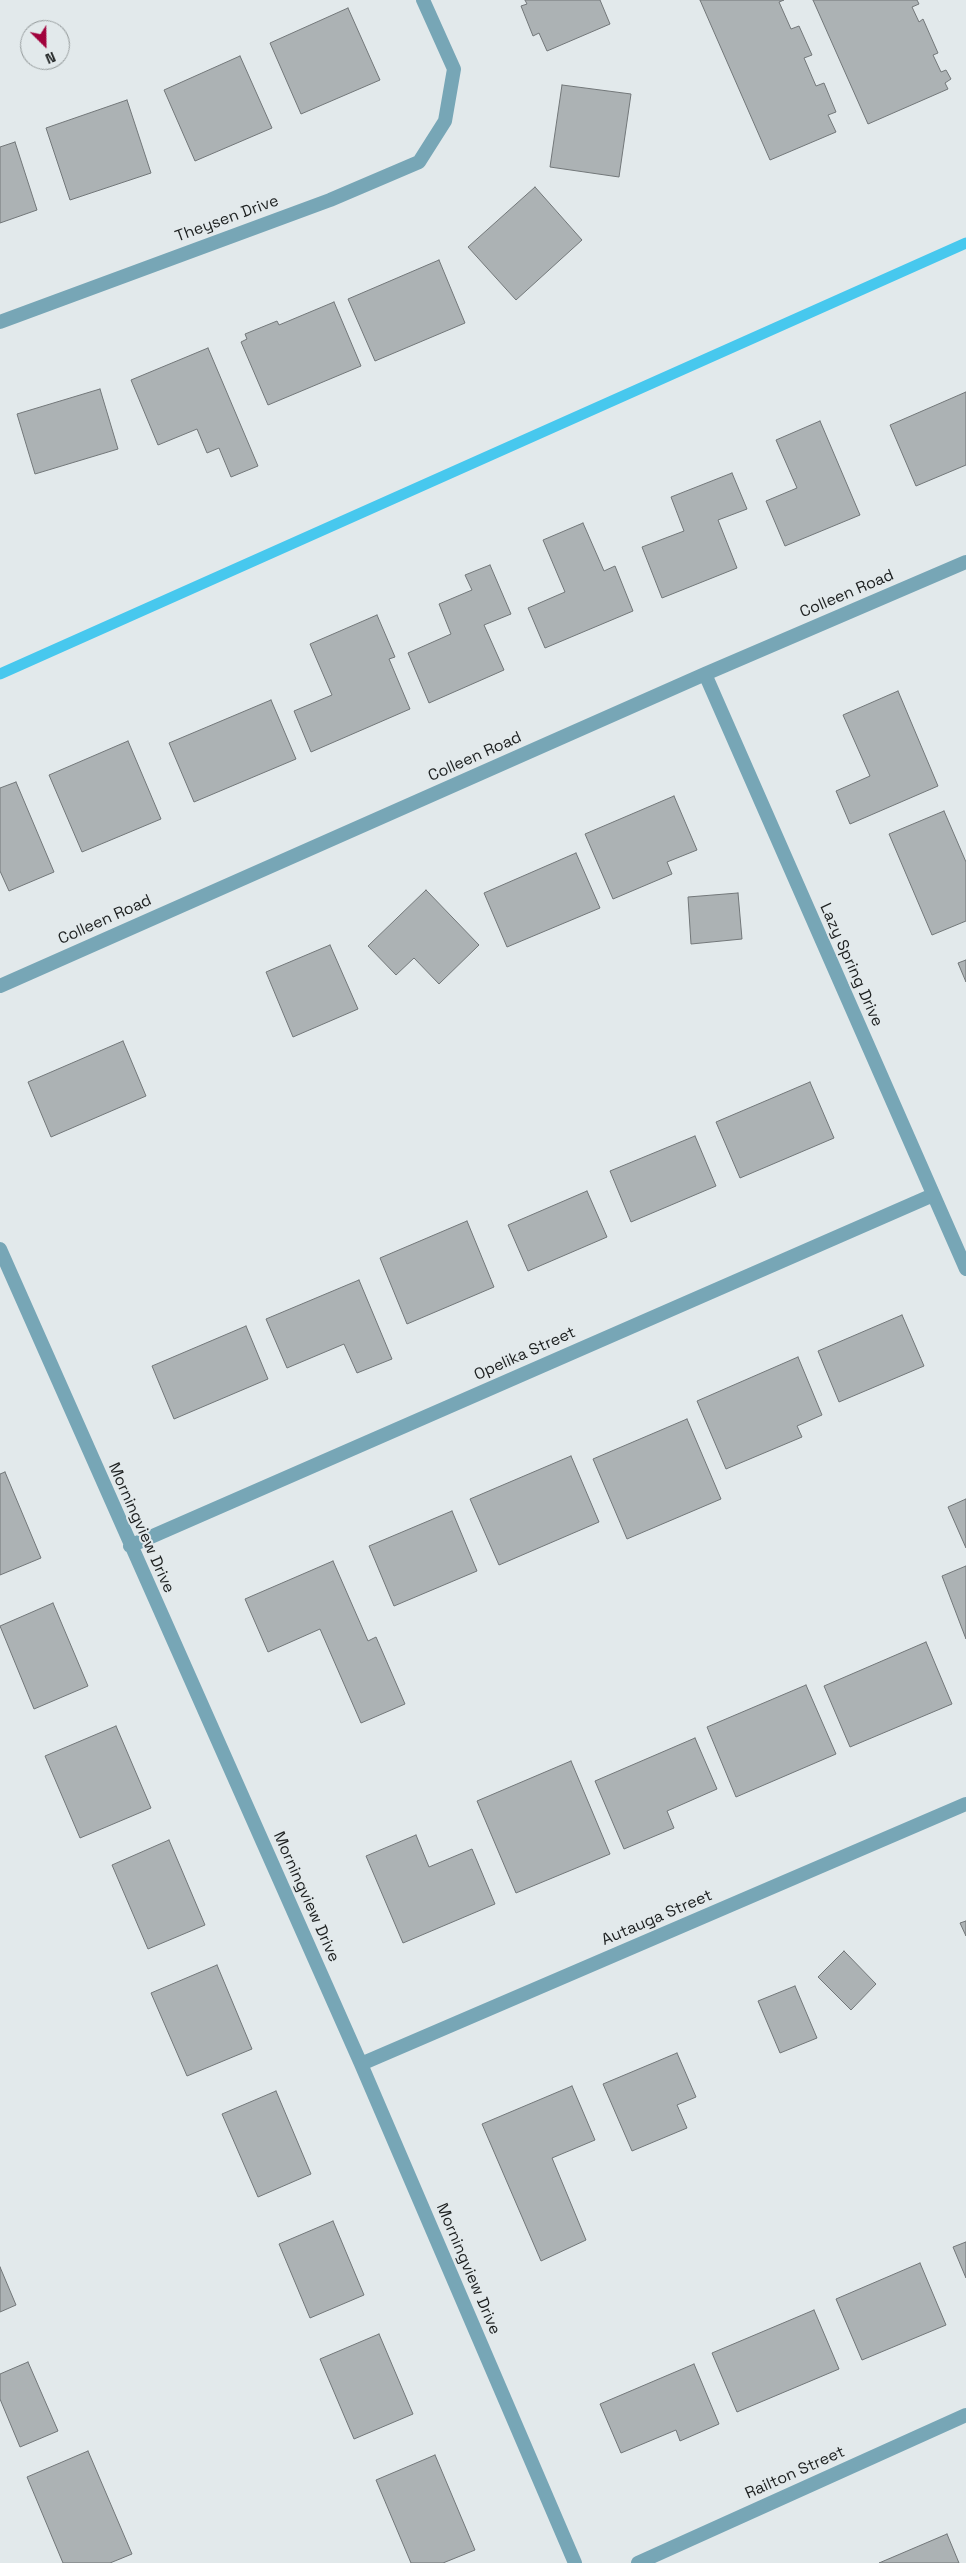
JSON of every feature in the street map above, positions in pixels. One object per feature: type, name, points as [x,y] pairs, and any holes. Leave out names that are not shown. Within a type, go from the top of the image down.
[{"type":"street","name":"Theysen Drive","points":[[0,322],[330,200],[419,162],[445,121],[454,69],[423,0]]},
{"type":"street","name":"Colleen Road","points":[[0,986],[705,674],[966,562]]},
{"type":"street","name":"Lazy Spring Drive","points":[[705,674],[966,1269]]},
{"type":"street","name":"Opelika Street","points":[[130,1546],[933,1195]]},
{"type":"street","name":"Morningview Drive","points":[[0,1248],[130,1546],[361,2064],[575,2563]]},
{"type":"street","name":"Autauga Street","points":[[361,2064],[966,1804]]},
{"type":"street","name":"Railton Street","points":[[638,2563],[966,2415]]},
{"type":"building","points":[[525,0],[600,0],[610,24],[547,51],[539,33],[533,36],[521,6],[527,4]]},
{"type":"building","points":[[700,0],[784,0],[779,2],[791,29],[799,26],[812,55],[804,58],[816,86],[824,83],[836,112],[828,115],[836,132],[770,160]]},
{"type":"building","points":[[813,0],[917,0],[919,4],[912,7],[919,22],[923,19],[938,53],[933,55],[941,72],[946,70],[951,79],[945,83],[948,89],[868,124]]},
{"type":"building","points":[[348,8],[380,80],[301,114],[270,43]]},
{"type":"building","points":[[240,56],[272,128],[195,161],[164,90]]},
{"type":"building","points":[[562,85],[631,94],[619,177],[550,167]]},
{"type":"building","points":[[127,100],[151,173],[70,200],[46,128]]},
{"type":"building","points":[[15,142],[37,210],[0,223],[0,147]]},
{"type":"building","points":[[535,187],[582,240],[516,300],[468,247]]},
{"type":"building","points":[[439,260],[465,323],[375,361],[348,299]]},
{"type":"building","points":[[334,302],[361,366],[268,405],[241,342],[247,339],[245,334],[277,321],[279,325]]},
{"type":"building","points":[[208,348],[258,466],[231,477],[219,448],[207,453],[197,429],[158,445],[131,380]]},
{"type":"building","points":[[100,389],[118,449],[35,474],[17,414]]},
{"type":"building","points":[[966,392],[966,465],[916,486],[890,425]]},
{"type":"building","points":[[820,421],[860,515],[785,546],[766,501],[797,488],[776,440]]},
{"type":"building","points":[[732,473],[747,509],[718,520],[737,568],[662,598],[642,547],[684,531],[671,497]]},
{"type":"building","points":[[583,523],[604,571],[615,566],[633,611],[545,648],[528,608],[565,592],[543,540]]},
{"type":"building","points":[[490,565],[511,614],[484,625],[504,670],[429,703],[408,653],[451,634],[439,604],[472,590],[465,575]]},
{"type":"building","points":[[377,615],[395,657],[389,659],[410,709],[311,752],[294,711],[332,695],[310,644]]},
{"type":"building","points":[[898,691],[938,786],[850,824],[836,791],[870,776],[843,715]]},
{"type":"building","points":[[271,700],[296,759],[194,802],[169,743]]},
{"type":"building","points":[[128,741],[161,819],[82,852],[49,775]]},
{"type":"building","points":[[16,782],[54,872],[9,891],[0,871],[0,788]]},
{"type":"building","points":[[674,796],[697,850],[667,862],[672,874],[613,899],[585,834]]},
{"type":"building","points":[[944,811],[966,862],[966,921],[932,935],[889,834]]},
{"type":"building","points":[[576,853],[600,908],[507,947],[484,893]]},
{"type":"building","points":[[426,890],[479,945],[439,984],[414,958],[396,975],[368,946]]},
{"type":"building","points":[[738,893],[742,939],[691,944],[688,897]]},
{"type":"building","points":[[330,945],[358,1009],[293,1037],[266,972]]},
{"type":"building","points":[[966,960],[966,982],[958,963]]},
{"type":"building","points":[[123,1041],[146,1096],[51,1137],[28,1082]]},
{"type":"building","points":[[810,1082],[834,1138],[740,1178],[716,1122]]},
{"type":"building","points":[[695,1136],[716,1186],[631,1222],[610,1171]]},
{"type":"building","points":[[587,1191],[607,1237],[528,1271],[508,1225]]},
{"type":"building","points":[[467,1221],[494,1287],[407,1324],[380,1258]]},
{"type":"building","points":[[359,1280],[392,1359],[357,1373],[344,1344],[287,1368],[266,1319]]},
{"type":"building","points":[[902,1315],[924,1366],[839,1402],[818,1351]]},
{"type":"building","points":[[246,1326],[268,1379],[174,1419],[152,1366]]},
{"type":"building","points":[[798,1357],[822,1415],[797,1426],[802,1437],[726,1469],[697,1401]]},
{"type":"building","points":[[687,1419],[721,1499],[627,1539],[593,1459]]},
{"type":"building","points":[[571,1456],[599,1522],[499,1565],[470,1499]]},
{"type":"building","points":[[5,1472],[41,1558],[0,1575],[0,1474]]},
{"type":"building","points":[[966,1499],[966,1548],[948,1507]]},
{"type":"building","points":[[452,1511],[477,1571],[394,1606],[369,1546]]},
{"type":"building","points":[[333,1561],[368,1641],[376,1637],[405,1704],[361,1723],[320,1629],[268,1652],[245,1599]]},
{"type":"building","points":[[966,1566],[966,1639],[942,1576]]},
{"type":"building","points":[[53,1603],[88,1686],[34,1709],[0,1626]]},
{"type":"building","points":[[926,1642],[952,1704],[850,1747],[824,1686]]},
{"type":"building","points":[[806,1685],[836,1754],[736,1797],[707,1727]]},
{"type":"building","points":[[116,1726],[151,1808],[80,1838],[45,1756]]},
{"type":"building","points":[[695,1738],[717,1789],[667,1811],[674,1828],[624,1849],[595,1781]]},
{"type":"building","points":[[571,1761],[610,1854],[516,1893],[477,1801]]},
{"type":"building","points":[[416,1835],[429,1867],[472,1849],[495,1904],[403,1943],[366,1856]]},
{"type":"building","points":[[169,1840],[205,1925],[148,1949],[112,1865]]},
{"type":"building","points":[[966,1921],[966,1936],[960,1923]]},
{"type":"building","points":[[844,1951],[876,1984],[851,2010],[818,1977]]},
{"type":"building","points":[[217,1965],[252,2049],[187,2076],[151,1993]]},
{"type":"building","points":[[795,1986],[817,2038],[780,2053],[758,2001]]},
{"type":"building","points":[[677,2053],[696,2097],[677,2105],[687,2128],[632,2151],[603,2084]]},
{"type":"building","points":[[572,2086],[595,2140],[552,2158],[586,2240],[541,2261],[482,2124]]},
{"type":"building","points":[[276,2091],[311,2174],[258,2197],[222,2114]]},
{"type":"building","points":[[333,2221],[364,2295],[310,2318],[279,2244]]},
{"type":"building","points":[[966,2242],[966,2278],[953,2247]]},
{"type":"building","points":[[920,2263],[946,2325],[862,2360],[836,2299]]},
{"type":"building","points":[[0,2267],[16,2305],[0,2312]]},
{"type":"building","points":[[814,2310],[839,2369],[737,2412],[712,2353]]},
{"type":"building","points":[[379,2334],[413,2414],[354,2439],[320,2359]]},
{"type":"building","points":[[28,2362],[58,2431],[20,2447],[0,2399],[0,2374]]},
{"type":"building","points":[[694,2364],[719,2424],[680,2441],[676,2430],[621,2453],[600,2404]]},
{"type":"building","points":[[88,2451],[132,2554],[110,2563],[63,2563],[27,2477]]},
{"type":"building","points":[[435,2455],[475,2550],[443,2563],[411,2563],[376,2480]]},
{"type":"building","points":[[947,2534],[959,2563],[879,2563]]},
{"type":"waterway","points":[[0,674],[966,243]]}]
